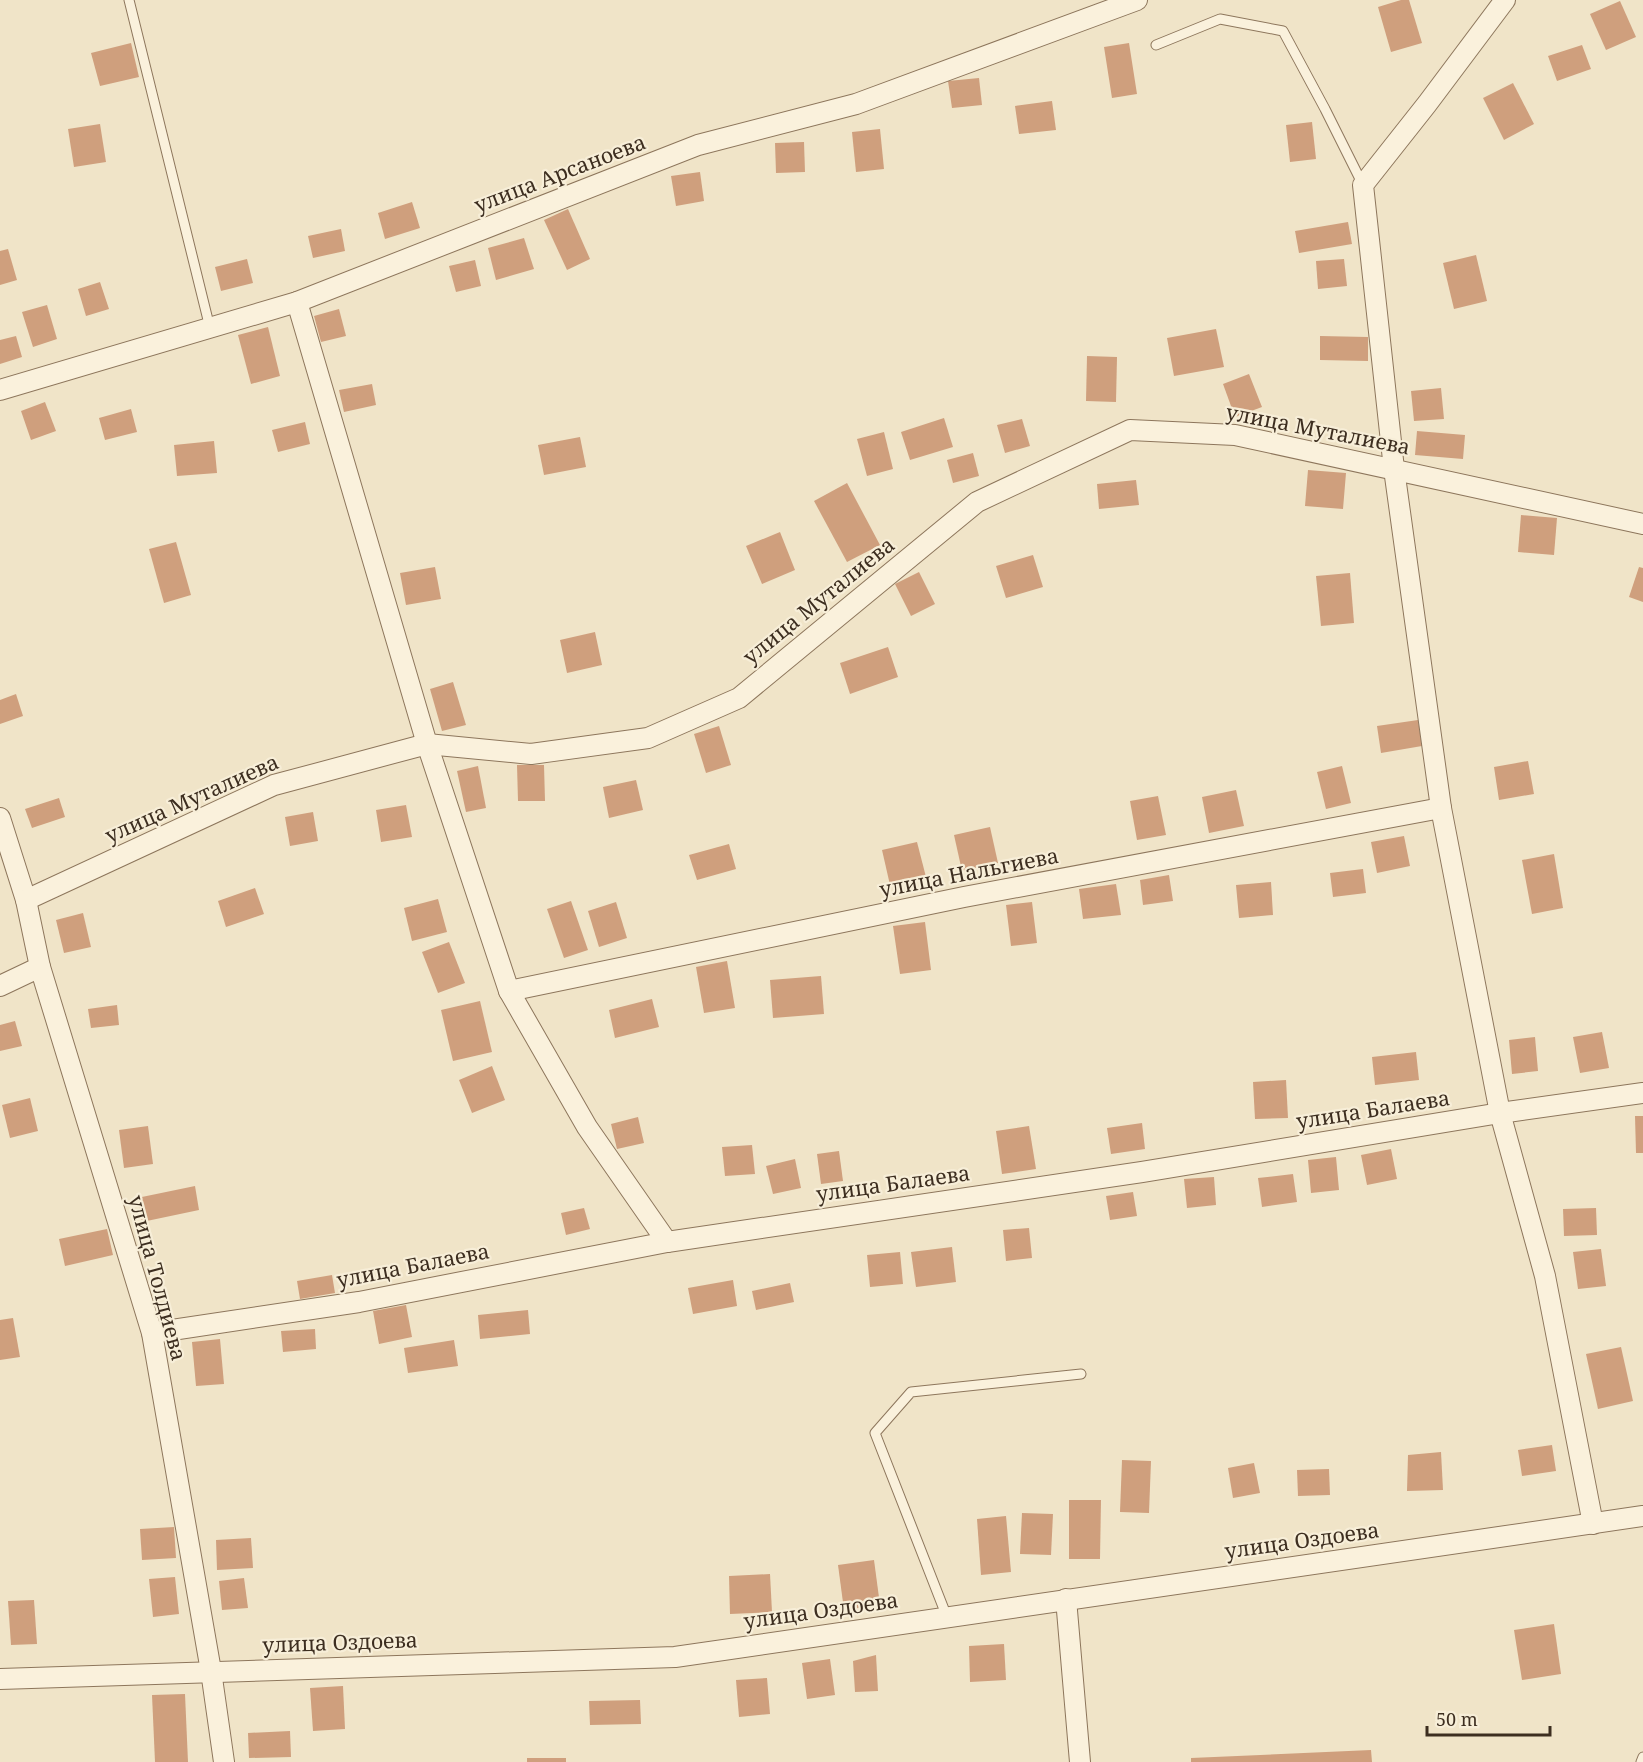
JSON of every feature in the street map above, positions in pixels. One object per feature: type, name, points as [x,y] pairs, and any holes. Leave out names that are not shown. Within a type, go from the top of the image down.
[{"type":"street","name":"улица Арсаноева","points":[[0,390],[297,302],[698,145],[856,104],[1137,0]]},
{"type":"street","points":[[1505,0],[1363,185],[1394,469],[1440,808],[1500,1113],[1545,1276],[1593,1524]]},
{"type":"street","points":[[297,302],[427,744],[509,991],[587,1127],[667,1242]]},
{"type":"street","name":"улица Муталиева","points":[[26,900],[274,785],[427,744],[531,754],[648,738],[739,698],[976,502],[1130,430],[1235,435],[1643,524]]},
{"type":"street","name":"улица Нальгиева","points":[[509,991],[964,897],[1440,808]]},
{"type":"street","name":"улица Толдиева","points":[[1,825],[26,900],[40,968],[152,1333],[211,1671],[224,1762]]},
{"type":"street","points":[[0,986],[40,968]]},
{"type":"street","name":"улица Балаева","points":[[152,1333],[359,1302],[667,1242],[1142,1172],[1500,1113],[1643,1093]]},
{"type":"street","name":"улица Оздоева","points":[[0,1679],[675,1658],[1643,1516]]},
{"type":"street","points":[[1066,1599],[1080,1762]]},
{"type":"lane","points":[[129,0],[210,328]]},
{"type":"lane","points":[[1156,45],[1220,19],[1283,32],[1363,185]]},
{"type":"lane","points":[[947,1617],[875,1433],[911,1392],[1081,1374]]},
{"type":"lane","points":[[1641,1762],[1643,1757]]},
{"type":"building","points":[[1409,0],[1422,43],[1391,52],[1378,7]]},
{"type":"building","points":[[1620,1],[1636,37],[1606,50],[1590,14]]},
{"type":"building","points":[[131,43],[139,77],[100,86],[91,53]]},
{"type":"building","points":[[1129,43],[1137,94],[1112,98],[1104,47]]},
{"type":"building","points":[[1582,45],[1591,69],[1557,81],[1548,56]]},
{"type":"building","points":[[979,78],[982,105],[952,108],[948,81]]},
{"type":"building","points":[[1513,83],[1534,124],[1504,140],[1483,98]]},
{"type":"building","points":[[1052,101],[1056,130],[1019,134],[1015,106]]},
{"type":"building","points":[[1312,122],[1316,159],[1290,162],[1286,125]]},
{"type":"building","points":[[100,124],[106,162],[74,167],[68,129]]},
{"type":"building","points":[[880,129],[884,169],[856,172],[852,132]]},
{"type":"building","points":[[804,142],[805,172],[776,173],[775,143]]},
{"type":"building","points":[[700,172],[704,201],[676,206],[671,176]]},
{"type":"building","points":[[412,202],[420,228],[385,239],[378,213]]},
{"type":"building","points":[[568,209],[590,259],[567,270],[544,220]]},
{"type":"building","points":[[1348,222],[1352,244],[1299,253],[1295,231]]},
{"type":"building","points":[[341,229],[345,251],[313,258],[308,236]]},
{"type":"building","points":[[524,238],[534,269],[496,280],[488,248]]},
{"type":"building","points":[[8,249],[17,280],[0,285],[0,251]]},
{"type":"building","points":[[1476,255],[1487,301],[1454,309],[1443,263]]},
{"type":"building","points":[[247,259],[253,283],[221,291],[215,267]]},
{"type":"building","points":[[1344,259],[1347,286],[1318,289],[1316,261]]},
{"type":"building","points":[[475,260],[481,286],[456,292],[449,266]]},
{"type":"building","points":[[100,282],[109,309],[86,316],[78,289]]},
{"type":"building","points":[[47,305],[57,339],[33,347],[22,312]]},
{"type":"building","points":[[339,309],[346,336],[321,342],[314,316]]},
{"type":"building","points":[[268,327],[280,376],[251,384],[238,335]]},
{"type":"building","points":[[1216,329],[1224,367],[1174,376],[1167,338]]},
{"type":"building","points":[[16,336],[22,357],[0,364],[0,340]]},
{"type":"building","points":[[1320,336],[1368,337],[1368,361],[1320,360]]},
{"type":"building","points":[[1087,356],[1117,357],[1116,402],[1086,401]]},
{"type":"building","points":[[1249,374],[1262,407],[1235,417],[1223,384]]},
{"type":"building","points":[[372,384],[376,405],[344,412],[339,390]]},
{"type":"building","points":[[1441,388],[1444,419],[1414,421],[1411,391]]},
{"type":"building","points":[[45,402],[56,431],[31,440],[21,411]]},
{"type":"building","points":[[131,409],[137,432],[105,440],[99,418]]},
{"type":"building","points":[[944,418],[953,447],[910,460],[901,432]]},
{"type":"building","points":[[1022,419],[1030,446],[1005,453],[997,425]]},
{"type":"building","points":[[305,422],[310,444],[278,452],[272,430]]},
{"type":"building","points":[[1417,431],[1465,435],[1463,459],[1415,455]]},
{"type":"building","points":[[884,432],[893,469],[867,476],[857,439]]},
{"type":"building","points":[[580,437],[586,467],[544,475],[538,445]]},
{"type":"building","points":[[214,441],[217,473],[177,476],[174,445]]},
{"type":"building","points":[[973,453],[979,476],[953,483],[947,460]]},
{"type":"building","points":[[1308,470],[1346,473],[1343,509],[1305,506]]},
{"type":"building","points":[[1136,480],[1139,505],[1099,509],[1097,484]]},
{"type":"building","points":[[847,483],[880,545],[847,562],[814,501]]},
{"type":"building","points":[[1521,515],[1557,518],[1554,555],[1518,552]]},
{"type":"building","points":[[780,532],[795,570],[762,584],[746,546]]},
{"type":"building","points":[[176,542],[191,595],[164,603],[149,549]]},
{"type":"building","points":[[1033,555],[1043,587],[1006,598],[996,566]]},
{"type":"building","points":[[435,567],[441,599],[406,605],[400,573]]},
{"type":"building","points":[[1639,567],[1643,568],[1643,602],[1629,597]]},
{"type":"building","points":[[919,572],[935,604],[911,616],[895,584]]},
{"type":"building","points":[[1350,573],[1354,623],[1321,626],[1316,576]]},
{"type":"building","points":[[595,632],[602,665],[567,673],[560,640]]},
{"type":"building","points":[[888,647],[898,677],[850,694],[840,663]]},
{"type":"building","points":[[453,682],[466,725],[442,731],[430,689]]},
{"type":"building","points":[[16,694],[23,716],[0,724],[0,700]]},
{"type":"building","points":[[1418,720],[1422,746],[1381,753],[1377,726]]},
{"type":"building","points":[[719,726],[731,765],[706,773],[694,734]]},
{"type":"building","points":[[1528,761],[1534,794],[1499,800],[1494,767]]},
{"type":"building","points":[[517,765],[544,765],[545,801],[518,801]]},
{"type":"building","points":[[478,766],[486,808],[466,812],[457,771]]},
{"type":"building","points":[[1342,766],[1351,803],[1326,809],[1317,772]]},
{"type":"building","points":[[636,780],[643,810],[609,818],[603,787]]},
{"type":"building","points":[[1236,790],[1244,826],[1209,833],[1202,797]]},
{"type":"building","points":[[1158,796],[1166,835],[1137,840],[1130,801]]},
{"type":"building","points":[[59,798],[65,817],[32,828],[25,809]]},
{"type":"building","points":[[406,805],[412,837],[381,842],[376,810]]},
{"type":"building","points":[[313,812],[318,841],[290,846],[285,817]]},
{"type":"building","points":[[990,827],[998,863],[962,871],[954,835]]},
{"type":"building","points":[[1404,836],[1410,866],[1377,873],[1371,842]]},
{"type":"building","points":[[917,842],[926,877],[890,885],[882,850]]},
{"type":"building","points":[[729,844],[736,869],[697,880],[689,855]]},
{"type":"building","points":[[1554,854],[1563,908],[1532,914],[1522,860]]},
{"type":"building","points":[[1363,869],[1366,893],[1333,897],[1330,873]]},
{"type":"building","points":[[1169,875],[1173,901],[1143,905],[1140,880]]},
{"type":"building","points":[[1271,882],[1273,915],[1239,918],[1236,885]]},
{"type":"building","points":[[1116,884],[1121,915],[1083,919],[1079,889]]},
{"type":"building","points":[[255,888],[264,914],[226,927],[218,901]]},
{"type":"building","points":[[438,899],[447,932],[412,941],[404,908]]},
{"type":"building","points":[[571,901],[588,950],[564,958],[547,909]]},
{"type":"building","points":[[616,902],[627,938],[599,947],[588,911]]},
{"type":"building","points":[[1032,902],[1037,943],[1011,946],[1006,905]]},
{"type":"building","points":[[83,913],[91,947],[64,953],[56,920]]},
{"type":"building","points":[[925,922],[931,970],[900,974],[893,926]]},
{"type":"building","points":[[449,942],[465,983],[438,993],[422,952]]},
{"type":"building","points":[[727,961],[735,1008],[704,1013],[696,967]]},
{"type":"building","points":[[821,976],[824,1014],[773,1018],[770,980]]},
{"type":"building","points":[[652,999],[659,1027],[615,1038],[609,1010]]},
{"type":"building","points":[[480,1001],[492,1052],[453,1061],[441,1010]]},
{"type":"building","points":[[117,1005],[119,1025],[91,1028],[88,1009]]},
{"type":"building","points":[[15,1021],[22,1046],[0,1051],[0,1025]]},
{"type":"building","points":[[1602,1032],[1609,1068],[1580,1073],[1573,1037]]},
{"type":"building","points":[[1535,1037],[1538,1071],[1512,1074],[1509,1040]]},
{"type":"building","points":[[1416,1052],[1419,1080],[1375,1085],[1372,1057]]},
{"type":"building","points":[[492,1066],[505,1100],[472,1113],[459,1080]]},
{"type":"building","points":[[1286,1080],[1288,1118],[1255,1119],[1253,1082]]},
{"type":"building","points":[[30,1098],[38,1131],[10,1138],[2,1105]]},
{"type":"building","points":[[1635,1116],[1643,1116],[1643,1153],[1636,1153]]},
{"type":"building","points":[[638,1117],[644,1143],[617,1149],[611,1124]]},
{"type":"building","points":[[1142,1123],[1145,1149],[1111,1154],[1107,1128]]},
{"type":"building","points":[[148,1126],[153,1164],[124,1168],[119,1130]]},
{"type":"building","points":[[1029,1126],[1036,1169],[1002,1174],[996,1131]]},
{"type":"building","points":[[752,1145],[755,1174],[725,1176],[722,1147]]},
{"type":"building","points":[[1391,1149],[1397,1179],[1367,1185],[1361,1155]]},
{"type":"building","points":[[839,1151],[843,1181],[821,1184],[817,1154]]},
{"type":"building","points":[[1336,1157],[1339,1190],[1311,1193],[1308,1160]]},
{"type":"building","points":[[795,1159],[801,1188],[773,1194],[766,1166]]},
{"type":"building","points":[[1293,1174],[1297,1202],[1262,1207],[1258,1178]]},
{"type":"building","points":[[1214,1177],[1216,1205],[1187,1208],[1184,1179]]},
{"type":"building","points":[[195,1186],[199,1210],[142,1222],[137,1198]]},
{"type":"building","points":[[1133,1192],[1137,1216],[1110,1220],[1106,1196]]},
{"type":"building","points":[[584,1208],[590,1229],[566,1235],[561,1213]]},
{"type":"building","points":[[1596,1208],[1597,1235],[1564,1236],[1563,1209]]},
{"type":"building","points":[[1029,1228],[1032,1258],[1006,1261],[1003,1230]]},
{"type":"building","points":[[107,1229],[113,1255],[65,1266],[59,1239]]},
{"type":"building","points":[[952,1247],[956,1282],[916,1287],[911,1252]]},
{"type":"building","points":[[1601,1249],[1606,1286],[1578,1289],[1573,1252]]},
{"type":"building","points":[[900,1252],[903,1284],[870,1287],[867,1255]]},
{"type":"building","points":[[332,1275],[335,1293],[300,1299],[297,1281]]},
{"type":"building","points":[[733,1280],[737,1306],[693,1314],[688,1288]]},
{"type":"building","points":[[790,1283],[794,1302],[756,1310],[752,1291]]},
{"type":"building","points":[[406,1305],[412,1337],[379,1344],[373,1311]]},
{"type":"building","points":[[528,1310],[530,1334],[480,1339],[478,1315]]},
{"type":"building","points":[[13,1318],[20,1357],[0,1360],[0,1320]]},
{"type":"building","points":[[315,1329],[316,1349],[283,1352],[281,1331]]},
{"type":"building","points":[[220,1339],[224,1384],[196,1386],[192,1342]]},
{"type":"building","points":[[454,1340],[458,1366],[408,1373],[404,1348]]},
{"type":"building","points":[[1621,1347],[1633,1401],[1598,1409],[1586,1354]]},
{"type":"building","points":[[1552,1445],[1556,1471],[1522,1476],[1518,1450]]},
{"type":"building","points":[[1441,1452],[1443,1490],[1407,1491],[1408,1455]]},
{"type":"building","points":[[1122,1460],[1151,1461],[1149,1513],[1120,1512]]},
{"type":"building","points":[[1254,1463],[1260,1493],[1233,1498],[1228,1468]]},
{"type":"building","points":[[1329,1469],[1330,1495],[1298,1496],[1297,1470]]},
{"type":"building","points":[[1069,1500],[1101,1500],[1100,1559],[1069,1559]]},
{"type":"building","points":[[1022,1513],[1053,1514],[1051,1555],[1020,1554]]},
{"type":"building","points":[[1006,1516],[1011,1572],[981,1575],[977,1519]]},
{"type":"building","points":[[174,1527],[176,1558],[142,1560],[140,1529]]},
{"type":"building","points":[[251,1538],[253,1568],[217,1570],[216,1540]]},
{"type":"building","points":[[874,1560],[880,1605],[844,1610],[838,1565]]},
{"type":"building","points":[[770,1574],[772,1612],[730,1614],[729,1576]]},
{"type":"building","points":[[175,1577],[179,1614],[153,1617],[149,1579]]},
{"type":"building","points":[[244,1578],[248,1608],[222,1610],[219,1581]]},
{"type":"building","points":[[34,1600],[37,1644],[11,1645],[8,1601]]},
{"type":"building","points":[[1554,1624],[1561,1674],[1522,1680],[1514,1630]]},
{"type":"building","points":[[1004,1644],[1006,1680],[970,1682],[969,1646]]},
{"type":"building","points":[[876,1655],[878,1691],[855,1692],[853,1661]]},
{"type":"building","points":[[830,1659],[835,1695],[807,1699],[802,1663]]},
{"type":"building","points":[[767,1678],[770,1714],[739,1717],[736,1680]]},
{"type":"building","points":[[343,1686],[345,1729],[313,1731],[310,1688]]},
{"type":"building","points":[[185,1694],[188,1762],[155,1762],[152,1695]]},
{"type":"building","points":[[640,1700],[641,1724],[590,1725],[589,1701]]},
{"type":"building","points":[[290,1731],[291,1757],[249,1758],[248,1733]]},
{"type":"building","points":[[1371,1750],[1372,1762],[1191,1762],[1191,1758]]},
{"type":"building","points":[[527,1758],[566,1758],[566,1762],[527,1762]]}]
